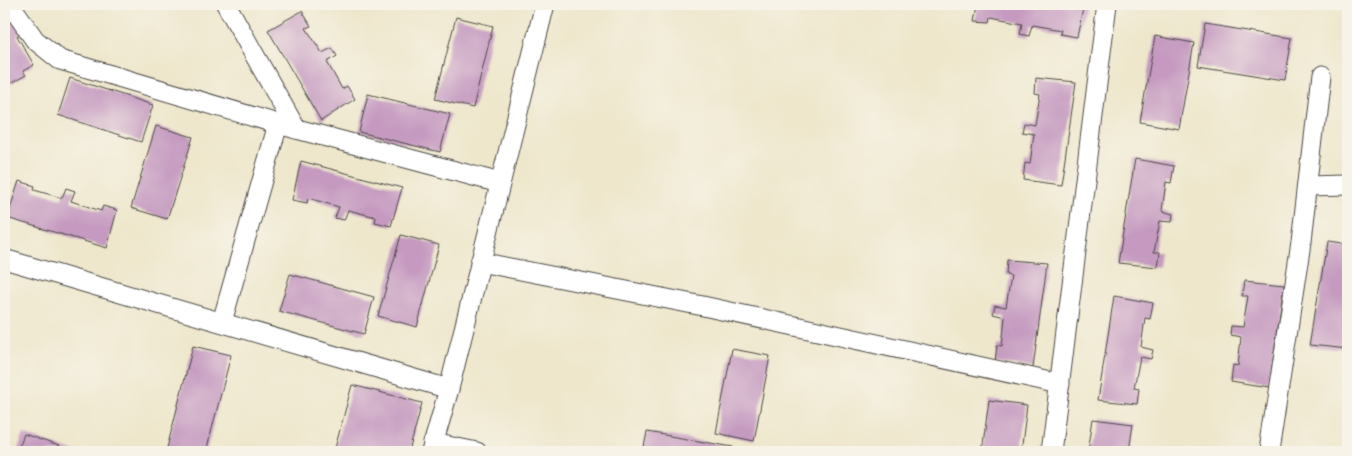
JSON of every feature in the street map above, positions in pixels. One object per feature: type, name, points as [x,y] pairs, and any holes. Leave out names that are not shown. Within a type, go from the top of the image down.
[{"type":"street","points":[[10,4],[35,40],[60,60],[287,126],[500,183]]},
{"type":"street","points":[[222,322],[287,126],[226,4]]},
{"type":"street","points":[[477,452],[432,448],[449,389],[545,4]]},
{"type":"street","points":[[1051,452],[1107,4]]},
{"type":"street","points":[[1269,452],[1299,262],[1320,77]]},
{"type":"street","points":[[1308,186],[1348,185]]},
{"type":"street","points":[[4,259],[449,389]]},
{"type":"street","points":[[480,262],[703,306],[1060,384]]},
{"type":"building","points":[[978,4],[1084,4],[1077,37],[1060,34],[1061,30],[1032,25],[1029,36],[1020,34],[1022,23],[991,17],[990,22],[975,21]]},
{"type":"building","points":[[302,11],[311,26],[306,28],[322,53],[332,48],[337,56],[327,62],[342,89],[347,86],[355,99],[321,121],[268,30]]},
{"type":"building","points":[[4,14],[8,22],[14,18],[23,33],[17,36],[34,65],[23,71],[26,75],[8,85],[4,78]]},
{"type":"building","points":[[456,17],[493,26],[473,108],[435,99]]},
{"type":"building","points":[[1205,24],[1292,38],[1285,80],[1198,66]]},
{"type":"building","points":[[1155,36],[1194,43],[1179,129],[1140,122]]},
{"type":"building","points":[[70,78],[153,105],[141,142],[58,115]]},
{"type":"building","points":[[1036,78],[1076,82],[1061,185],[1023,180],[1025,163],[1030,164],[1034,134],[1022,132],[1024,123],[1035,125],[1040,94],[1035,93]]},
{"type":"building","points":[[368,94],[450,114],[440,152],[359,132]]},
{"type":"building","points":[[156,126],[193,137],[167,219],[131,208]]},
{"type":"building","points":[[1135,159],[1174,166],[1171,183],[1166,182],[1162,211],[1173,214],[1172,222],[1160,221],[1154,252],[1160,252],[1158,267],[1118,263]]},
{"type":"building","points":[[301,161],[402,188],[391,226],[375,222],[376,217],[348,210],[344,220],[335,218],[339,207],[308,198],[307,203],[292,200]]},
{"type":"building","points":[[4,181],[10,183],[4,203]]},
{"type":"building","points":[[19,181],[35,186],[34,190],[62,198],[66,188],[75,191],[71,201],[101,211],[103,206],[117,210],[107,248],[7,218]]},
{"type":"building","points":[[401,235],[439,245],[417,327],[378,316]]},
{"type":"building","points":[[1327,242],[1348,245],[1348,322],[1346,334],[1348,334],[1348,349],[1310,345]]},
{"type":"building","points":[[1007,260],[1047,263],[1033,368],[995,362],[997,345],[1002,346],[1005,317],[993,314],[995,305],[1006,307],[1011,276],[1006,275]]},
{"type":"building","points":[[290,274],[374,297],[364,334],[279,311]]},
{"type":"building","points":[[1244,280],[1284,284],[1269,388],[1231,382],[1233,365],[1238,366],[1241,337],[1230,335],[1231,326],[1243,327],[1248,296],[1242,296]]},
{"type":"building","points":[[1114,296],[1153,303],[1150,319],[1145,318],[1141,347],[1153,350],[1151,359],[1140,357],[1134,388],[1139,389],[1137,404],[1098,400]]},
{"type":"building","points":[[193,346],[231,355],[206,452],[166,452]]},
{"type":"building","points":[[732,349],[770,356],[754,441],[716,433]]},
{"type":"building","points":[[352,385],[422,403],[409,452],[334,452]]},
{"type":"building","points":[[989,400],[1027,405],[1021,452],[982,452]]},
{"type":"building","points":[[1093,419],[1133,424],[1129,452],[1088,452]]},
{"type":"building","points":[[647,432],[733,447],[732,452],[643,452]]},
{"type":"building","points":[[24,434],[76,452],[17,452]]}]
